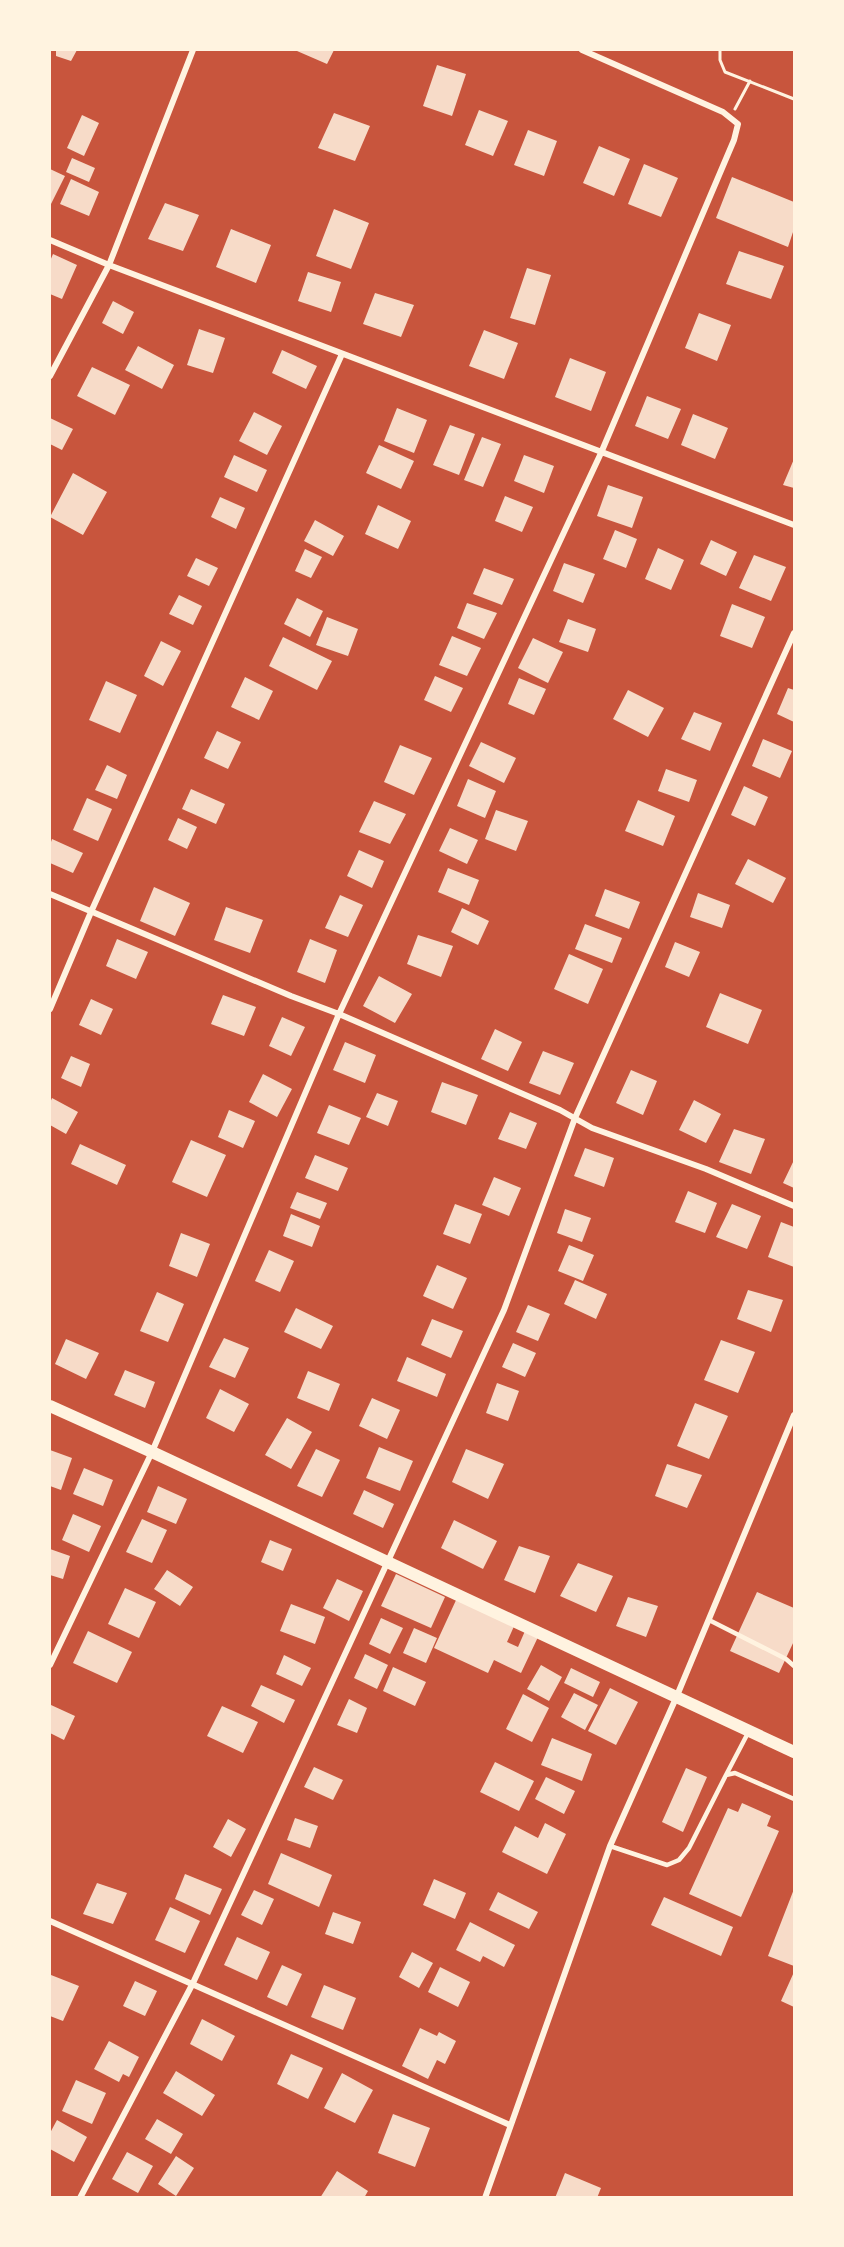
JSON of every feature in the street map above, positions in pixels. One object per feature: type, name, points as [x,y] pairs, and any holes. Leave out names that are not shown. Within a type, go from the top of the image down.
[{"type":"main road","points":[[50,1406],[795,1752]]},
{"type":"street","points":[[50,376],[109,265],[194,50]]},
{"type":"street","points":[[50,1665],[153,1452],[339,1014],[601,453],[734,140],[738,124],[723,112],[582,50]]},
{"type":"street","points":[[50,240],[109,265],[795,525]]},
{"type":"street","points":[[50,1009],[91,912],[342,354]]},
{"type":"street","points":[[80,2198],[193,1983],[504,1310],[575,1118],[795,633]]},
{"type":"street","points":[[50,894],[339,1014],[575,1118],[592,1128],[706,1169],[795,1206]]},
{"type":"street","points":[[485,2198],[610,1846],[676,1698],[795,1415]]},
{"type":"street","points":[[50,1921],[510,2125]]},
{"type":"lane","points":[[709,1620],[786,1659],[795,1666]]},
{"type":"lane","points":[[610,1846],[667,1865],[679,1860],[690,1848],[749,1731]]},
{"type":"lane","points":[[726,1775],[735,1773],[795,1799]]},
{"type":"path","points":[[720,50],[720,60],[725,72],[795,99]]},
{"type":"path","points":[[730,118],[750,81]]},
{"type":"building","points":[[56,50],[77,50],[71,61],[56,56]]},
{"type":"building","points":[[298,50],[334,50],[327,64]]},
{"type":"building","points":[[437,65],[466,74],[452,116],[423,106]]},
{"type":"building","points":[[479,110],[508,121],[493,156],[465,145]]},
{"type":"building","points":[[334,113],[370,126],[355,161],[318,148]]},
{"type":"building","points":[[82,115],[99,123],[84,156],[67,148]]},
{"type":"building","points":[[528,130],[557,141],[544,176],[514,165]]},
{"type":"building","points":[[599,146],[630,159],[614,196],[583,183]]},
{"type":"building","points":[[72,158],[95,168],[89,182],[66,172]]},
{"type":"building","points":[[644,164],[678,178],[661,217],[628,204]]},
{"type":"building","points":[[50,169],[65,176],[50,206]]},
{"type":"building","points":[[732,177],[794,202],[794,229],[788,247],[716,218]]},
{"type":"building","points":[[71,179],[99,192],[89,216],[60,204]]},
{"type":"building","points":[[165,203],[199,215],[183,251],[148,239]]},
{"type":"building","points":[[334,209],[369,223],[351,269],[316,256]]},
{"type":"building","points":[[231,229],[271,245],[256,283],[216,267]]},
{"type":"building","points":[[739,251],[784,266],[771,299],[726,284]]},
{"type":"building","points":[[53,254],[77,265],[62,299],[50,294],[50,261]]},
{"type":"building","points":[[527,268],[551,275],[535,325],[510,318]]},
{"type":"building","points":[[308,272],[341,282],[331,312],[298,301]]},
{"type":"building","points":[[375,293],[414,305],[401,337],[363,324]]},
{"type":"building","points":[[113,301],[134,312],[123,334],[102,323]]},
{"type":"building","points":[[699,313],[731,325],[717,361],[685,348]]},
{"type":"building","points":[[199,329],[225,338],[213,373],[187,365]]},
{"type":"building","points":[[484,330],[518,343],[504,379],[469,366]]},
{"type":"building","points":[[138,346],[174,365],[162,389],[125,370]]},
{"type":"building","points":[[282,350],[317,366],[306,389],[272,373]]},
{"type":"building","points":[[570,358],[606,372],[591,411],[555,397]]},
{"type":"building","points":[[92,367],[130,385],[115,415],[77,396]]},
{"type":"building","points":[[647,396],[681,409],[668,439],[635,426]]},
{"type":"building","points":[[397,408],[427,420],[414,453],[384,441]]},
{"type":"building","points":[[254,412],[282,426],[267,455],[239,441]]},
{"type":"building","points":[[693,414],[728,428],[715,459],[681,445]]},
{"type":"building","points":[[50,418],[73,429],[62,450],[50,444]]},
{"type":"building","points":[[450,425],[475,434],[459,475],[433,465]]},
{"type":"building","points":[[482,437],[501,444],[483,487],[464,480]]},
{"type":"building","points":[[379,445],[414,461],[401,489],[366,473]]},
{"type":"building","points":[[234,455],[267,470],[257,492],[224,477]]},
{"type":"building","points":[[524,455],[554,466],[544,493],[514,481]]},
{"type":"building","points":[[794,459],[794,488],[783,485]]},
{"type":"building","points":[[73,473],[107,492],[83,535],[50,517]]},
{"type":"building","points":[[608,485],[643,497],[632,528],[597,516]]},
{"type":"building","points":[[505,496],[533,507],[522,532],[495,521]]},
{"type":"building","points":[[220,497],[245,508],[236,529],[211,517]]},
{"type":"building","points":[[378,505],[411,521],[398,549],[365,534]]},
{"type":"building","points":[[315,520],[344,536],[333,556],[304,541]]},
{"type":"building","points":[[615,530],[637,539],[626,568],[603,559]]},
{"type":"building","points":[[711,540],[737,552],[726,576],[700,564]]},
{"type":"building","points":[[658,548],[684,560],[671,590],[645,579]]},
{"type":"building","points":[[305,549],[322,557],[311,578],[295,571]]},
{"type":"building","points":[[754,555],[786,567],[771,601],[739,588]]},
{"type":"building","points":[[196,558],[218,568],[209,586],[187,576]]},
{"type":"building","points":[[564,563],[595,574],[583,603],[553,591]]},
{"type":"building","points":[[484,568],[514,579],[502,605],[473,594]]},
{"type":"building","points":[[179,595],[202,606],[193,625],[169,614]]},
{"type":"building","points":[[297,598],[323,611],[310,637],[284,624]]},
{"type":"building","points":[[467,603],[497,613],[484,639],[457,628]]},
{"type":"building","points":[[732,604],[765,617],[752,648],[720,636]]},
{"type":"building","points":[[327,617],[358,629],[348,656],[316,645]]},
{"type":"building","points":[[568,619],[596,629],[588,652],[559,642]]},
{"type":"building","points":[[452,636],[481,648],[467,676],[439,665]]},
{"type":"building","points":[[283,637],[332,661],[317,690],[269,666]]},
{"type":"building","points":[[533,638],[563,652],[548,683],[518,668]]},
{"type":"building","points":[[161,641],[181,651],[163,686],[144,676]]},
{"type":"building","points":[[435,676],[463,688],[451,712],[424,700]]},
{"type":"building","points":[[245,677],[273,691],[259,720],[231,707]]},
{"type":"building","points":[[519,678],[546,689],[534,715],[508,704]]},
{"type":"building","points":[[106,681],[137,695],[120,733],[89,720]]},
{"type":"building","points":[[788,688],[794,690],[794,722],[777,714]]},
{"type":"building","points":[[628,690],[664,708],[648,737],[613,719]]},
{"type":"building","points":[[694,712],[722,723],[710,751],[681,739]]},
{"type":"building","points":[[217,731],[241,742],[228,769],[204,758]]},
{"type":"building","points":[[763,739],[792,751],[780,778],[752,766]]},
{"type":"building","points":[[481,742],[516,758],[504,783],[469,766]]},
{"type":"building","points":[[400,745],[432,758],[414,795],[384,782]]},
{"type":"building","points":[[107,765],[127,775],[117,799],[95,790]]},
{"type":"building","points":[[666,769],[697,780],[689,802],[658,791]]},
{"type":"building","points":[[468,779],[496,791],[485,818],[457,806]]},
{"type":"building","points":[[744,786],[768,797],[755,826],[731,815]]},
{"type":"building","points":[[191,789],[225,804],[216,824],[182,809]]},
{"type":"building","points":[[87,798],[112,809],[98,841],[73,830]]},
{"type":"building","points":[[638,800],[675,816],[663,846],[625,831]]},
{"type":"building","points":[[374,801],[406,814],[390,844],[359,832]]},
{"type":"building","points":[[496,810],[528,821],[516,851],[485,839]]},
{"type":"building","points":[[178,818],[197,827],[187,849],[168,840]]},
{"type":"building","points":[[450,828],[478,840],[467,864],[439,851]]},
{"type":"building","points":[[52,839],[83,853],[73,873],[50,863]]},
{"type":"building","points":[[359,850],[384,861],[372,888],[347,876]]},
{"type":"building","points":[[748,859],[786,878],[773,903],[735,884]]},
{"type":"building","points":[[448,868],[479,880],[469,905],[438,892]]},
{"type":"building","points":[[154,887],[190,903],[175,936],[140,921]]},
{"type":"building","points":[[605,889],[640,902],[629,929],[595,916]]},
{"type":"building","points":[[698,893],[730,905],[722,928],[690,917]]},
{"type":"building","points":[[340,895],[363,905],[348,937],[325,928]]},
{"type":"building","points":[[226,907],[263,920],[250,953],[214,940]]},
{"type":"building","points":[[462,908],[489,921],[478,945],[451,932]]},
{"type":"building","points":[[585,924],[622,938],[612,963],[575,949]]},
{"type":"building","points":[[418,935],[453,946],[441,977],[407,964]]},
{"type":"building","points":[[117,939],[148,952],[136,979],[106,966]]},
{"type":"building","points":[[310,939],[337,950],[325,983],[297,972]]},
{"type":"building","points":[[675,942],[700,952],[689,977],[665,967]]},
{"type":"building","points":[[569,954],[603,969],[588,1004],[554,989]]},
{"type":"building","points":[[379,976],[412,994],[395,1023],[363,1006]]},
{"type":"building","points":[[720,993],[762,1010],[748,1044],[706,1027]]},
{"type":"building","points":[[223,995],[256,1007],[244,1036],[211,1024]]},
{"type":"building","points":[[91,999],[113,1009],[101,1035],[79,1025]]},
{"type":"building","points":[[282,1017],[305,1027],[291,1056],[269,1046]]},
{"type":"building","points":[[495,1029],[522,1042],[508,1071],[481,1059]]},
{"type":"building","points":[[345,1042],[376,1055],[365,1083],[333,1070]]},
{"type":"building","points":[[543,1051],[574,1063],[560,1095],[529,1083]]},
{"type":"building","points":[[71,1056],[90,1064],[81,1087],[61,1078]]},
{"type":"building","points":[[631,1070],[657,1081],[643,1115],[616,1103]]},
{"type":"building","points":[[263,1074],[292,1089],[277,1117],[249,1102]]},
{"type":"building","points":[[442,1082],[478,1095],[466,1125],[431,1112]]},
{"type":"building","points":[[377,1093],[398,1101],[388,1126],[366,1117]]},
{"type":"building","points":[[52,1098],[78,1112],[66,1134],[50,1125]]},
{"type":"building","points":[[694,1100],[721,1114],[706,1143],[679,1130]]},
{"type":"building","points":[[329,1105],[361,1118],[349,1145],[317,1133]]},
{"type":"building","points":[[229,1110],[255,1121],[243,1148],[218,1137]]},
{"type":"building","points":[[510,1112],[537,1123],[526,1149],[498,1139]]},
{"type":"building","points":[[734,1129],[765,1139],[751,1174],[719,1162]]},
{"type":"building","points":[[191,1140],[226,1155],[207,1197],[172,1182]]},
{"type":"building","points":[[80,1144],[126,1165],[117,1185],[71,1164]]},
{"type":"building","points":[[585,1148],[614,1158],[604,1187],[574,1176]]},
{"type":"building","points":[[315,1155],[348,1168],[338,1191],[305,1178]]},
{"type":"building","points":[[794,1160],[794,1188],[783,1183]]},
{"type":"building","points":[[494,1177],[521,1188],[509,1216],[482,1205]]},
{"type":"building","points":[[688,1191],[717,1203],[705,1233],[675,1222]]},
{"type":"building","points":[[297,1192],[327,1203],[320,1219],[290,1208]]},
{"type":"building","points":[[455,1204],[482,1214],[470,1244],[443,1234]]},
{"type":"building","points":[[732,1204],[761,1216],[747,1249],[716,1237]]},
{"type":"building","points":[[565,1209],[591,1218],[582,1242],[557,1233]]},
{"type":"building","points":[[291,1214],[320,1226],[312,1247],[283,1236]]},
{"type":"building","points":[[781,1222],[794,1227],[794,1267],[768,1257]]},
{"type":"building","points":[[181,1233],[210,1244],[197,1277],[169,1266]]},
{"type":"building","points":[[569,1245],[594,1255],[583,1281],[558,1271]]},
{"type":"building","points":[[269,1250],[294,1261],[280,1292],[255,1281]]},
{"type":"building","points":[[437,1265],[467,1278],[453,1309],[423,1296]]},
{"type":"building","points":[[575,1280],[607,1294],[596,1319],[564,1304]]},
{"type":"building","points":[[748,1290],[783,1300],[771,1332],[737,1319]]},
{"type":"building","points":[[157,1292],[184,1304],[168,1342],[140,1331]]},
{"type":"building","points":[[528,1305],[550,1314],[538,1341],[516,1332]]},
{"type":"building","points":[[296,1308],[333,1326],[321,1349],[284,1332]]},
{"type":"building","points":[[432,1319],[463,1331],[451,1358],[421,1345]]},
{"type":"building","points":[[224,1338],[249,1348],[235,1378],[209,1367]]},
{"type":"building","points":[[66,1339],[99,1353],[86,1379],[55,1364]]},
{"type":"building","points":[[721,1340],[755,1352],[738,1393],[704,1380]]},
{"type":"building","points":[[513,1343],[536,1353],[525,1377],[502,1367]]},
{"type":"building","points":[[407,1357],[446,1374],[437,1397],[397,1381]]},
{"type":"building","points":[[125,1370],[155,1382],[145,1408],[114,1395]]},
{"type":"building","points":[[308,1371],[340,1384],[329,1411],[297,1398]]},
{"type":"building","points":[[497,1383],[519,1391],[508,1421],[486,1413]]},
{"type":"building","points":[[220,1389],[249,1404],[234,1432],[206,1418]]},
{"type":"building","points":[[372,1398],[400,1410],[387,1439],[359,1426]]},
{"type":"building","points":[[695,1403],[728,1416],[709,1459],[677,1446]]},
{"type":"building","points":[[287,1418],[312,1432],[291,1469],[265,1455]]},
{"type":"building","points":[[379,1447],[413,1461],[400,1491],[366,1478]]},
{"type":"building","points":[[316,1449],[340,1460],[322,1497],[297,1486]]},
{"type":"building","points":[[466,1449],[504,1464],[488,1499],[452,1482]]},
{"type":"building","points":[[50,1450],[72,1458],[61,1490],[50,1486]]},
{"type":"building","points":[[667,1464],[702,1475],[687,1508],[655,1496]]},
{"type":"building","points":[[84,1468],[113,1480],[103,1506],[73,1494]]},
{"type":"building","points":[[158,1486],[187,1499],[176,1524],[147,1512]]},
{"type":"building","points":[[364,1490],[394,1504],[383,1528],[353,1514]]},
{"type":"building","points":[[73,1514],[101,1526],[89,1552],[62,1540]]},
{"type":"building","points":[[142,1519],[167,1530],[152,1563],[126,1552]]},
{"type":"building","points":[[454,1520],[497,1541],[483,1569],[441,1548]]},
{"type":"building","points":[[270,1540],[292,1549],[283,1571],[261,1562]]},
{"type":"building","points":[[519,1546],[550,1556],[535,1593],[504,1580]]},
{"type":"building","points":[[50,1549],[70,1556],[63,1579],[50,1575]]},
{"type":"building","points":[[578,1563],[613,1576],[596,1612],[560,1596]]},
{"type":"building","points":[[167,1570],[193,1587],[180,1606],[154,1589]]},
{"type":"building","points":[[396,1574],[445,1597],[431,1628],[381,1606]]},
{"type":"building","points":[[337,1579],[363,1591],[349,1621],[323,1608]]},
{"type":"building","points":[[125,1588],[156,1602],[139,1638],[108,1624]]},
{"type":"building","points":[[757,1592],[794,1608],[794,1641],[779,1673],[730,1651]]},
{"type":"building","points":[[628,1597],[658,1606],[646,1637],[616,1626]]},
{"type":"building","points":[[457,1598],[515,1624],[507,1642],[518,1647],[525,1631],[538,1637],[521,1673],[494,1660],[488,1673],[434,1648]]},
{"type":"building","points":[[291,1604],[325,1617],[315,1644],[280,1631]]},
{"type":"building","points":[[381,1618],[403,1628],[390,1654],[369,1644]]},
{"type":"building","points":[[414,1628],[437,1638],[426,1663],[403,1653]]},
{"type":"building","points":[[88,1631],[132,1652],[117,1683],[73,1663]]},
{"type":"building","points":[[365,1654],[388,1665],[377,1689],[354,1678]]},
{"type":"building","points":[[284,1655],[311,1668],[302,1686],[276,1674]]},
{"type":"building","points":[[541,1665],[562,1677],[549,1701],[527,1689]]},
{"type":"building","points":[[393,1667],[426,1682],[415,1706],[383,1691]]},
{"type":"building","points":[[571,1668],[600,1682],[593,1697],[564,1683]]},
{"type":"building","points":[[261,1685],[295,1700],[284,1723],[251,1706]]},
{"type":"building","points":[[610,1688],[638,1702],[616,1745],[588,1731]]},
{"type":"building","points":[[574,1693],[598,1705],[585,1730],[561,1717]]},
{"type":"building","points":[[523,1694],[549,1708],[532,1742],[506,1729]]},
{"type":"building","points":[[349,1699],[367,1708],[357,1733],[337,1725]]},
{"type":"building","points":[[51,1705],[75,1716],[64,1740],[50,1733]]},
{"type":"building","points":[[222,1706],[258,1722],[243,1753],[207,1736]]},
{"type":"building","points":[[552,1738],[592,1754],[582,1781],[541,1765]]},
{"type":"building","points":[[495,1762],[534,1781],[519,1811],[480,1792]]},
{"type":"building","points":[[314,1767],[343,1780],[333,1800],[304,1787]]},
{"type":"building","points":[[686,1768],[707,1777],[683,1832],[662,1822]]},
{"type":"building","points":[[546,1777],[575,1791],[564,1814],[535,1799]]},
{"type":"building","points":[[742,1803],[771,1816],[767,1826],[779,1831],[741,1917],[689,1894],[728,1808],[738,1812]]},
{"type":"building","points":[[295,1818],[318,1826],[310,1848],[287,1840]]},
{"type":"building","points":[[228,1819],[246,1829],[231,1857],[213,1847]]},
{"type":"building","points":[[545,1823],[566,1834],[547,1874],[502,1852],[515,1826],[538,1838]]},
{"type":"building","points":[[281,1853],[332,1875],[319,1907],[268,1884]]},
{"type":"building","points":[[185,1874],[222,1889],[210,1915],[175,1899]]},
{"type":"building","points":[[434,1879],[466,1893],[455,1919],[423,1905]]},
{"type":"building","points":[[97,1883],[127,1893],[113,1924],[83,1914]]},
{"type":"building","points":[[794,1889],[794,1966],[768,1956]]},
{"type":"building","points":[[254,1890],[274,1899],[262,1925],[241,1915]]},
{"type":"building","points":[[498,1892],[538,1912],[529,1929],[489,1910]]},
{"type":"building","points":[[664,1897],[733,1927],[721,1956],[651,1925]]},
{"type":"building","points":[[170,1907],[200,1921],[185,1953],[155,1940]]},
{"type":"building","points":[[333,1912],[361,1922],[353,1944],[325,1934]]},
{"type":"building","points":[[470,1922],[515,1945],[504,1967],[483,1956],[480,1962],[456,1950]]},
{"type":"building","points":[[237,1937],[270,1952],[257,1980],[224,1965]]},
{"type":"building","points":[[412,1952],[433,1963],[419,1988],[399,1977]]},
{"type":"building","points":[[282,1965],[302,1974],[287,2006],[267,1997]]},
{"type":"building","points":[[440,1967],[470,1982],[458,2007],[428,1992]]},
{"type":"building","points":[[794,1972],[794,2007],[781,2001]]},
{"type":"building","points":[[51,1975],[79,1986],[63,2021],[50,2016]]},
{"type":"building","points":[[135,1981],[157,1991],[145,2016],[123,2006]]},
{"type":"building","points":[[324,1985],[356,1998],[343,2030],[311,2017]]},
{"type":"building","points":[[202,2019],[235,2036],[222,2061],[190,2044]]},
{"type":"building","points":[[420,2028],[437,2036],[439,2032],[456,2041],[445,2064],[437,2060],[428,2079],[402,2066]]},
{"type":"building","points":[[109,2041],[139,2057],[129,2077],[123,2074],[119,2082],[94,2069]]},
{"type":"building","points":[[291,2054],[323,2068],[308,2099],[277,2084]]},
{"type":"building","points":[[176,2071],[215,2095],[202,2116],[163,2093]]},
{"type":"building","points":[[342,2073],[373,2090],[355,2123],[324,2108]]},
{"type":"building","points":[[76,2080],[106,2093],[92,2124],[62,2111]]},
{"type":"building","points":[[393,2114],[430,2128],[415,2167],[378,2153]]},
{"type":"building","points":[[157,2119],[183,2134],[171,2154],[145,2139]]},
{"type":"building","points":[[57,2120],[87,2137],[74,2162],[50,2149],[50,2133]]},
{"type":"building","points":[[127,2152],[153,2166],[138,2193],[112,2179]]},
{"type":"building","points":[[176,2156],[194,2168],[176,2196],[158,2184]]},
{"type":"building","points":[[337,2171],[368,2191],[364,2198],[320,2198]]},
{"type":"building","points":[[565,2173],[601,2188],[597,2198],[555,2198]]}]
